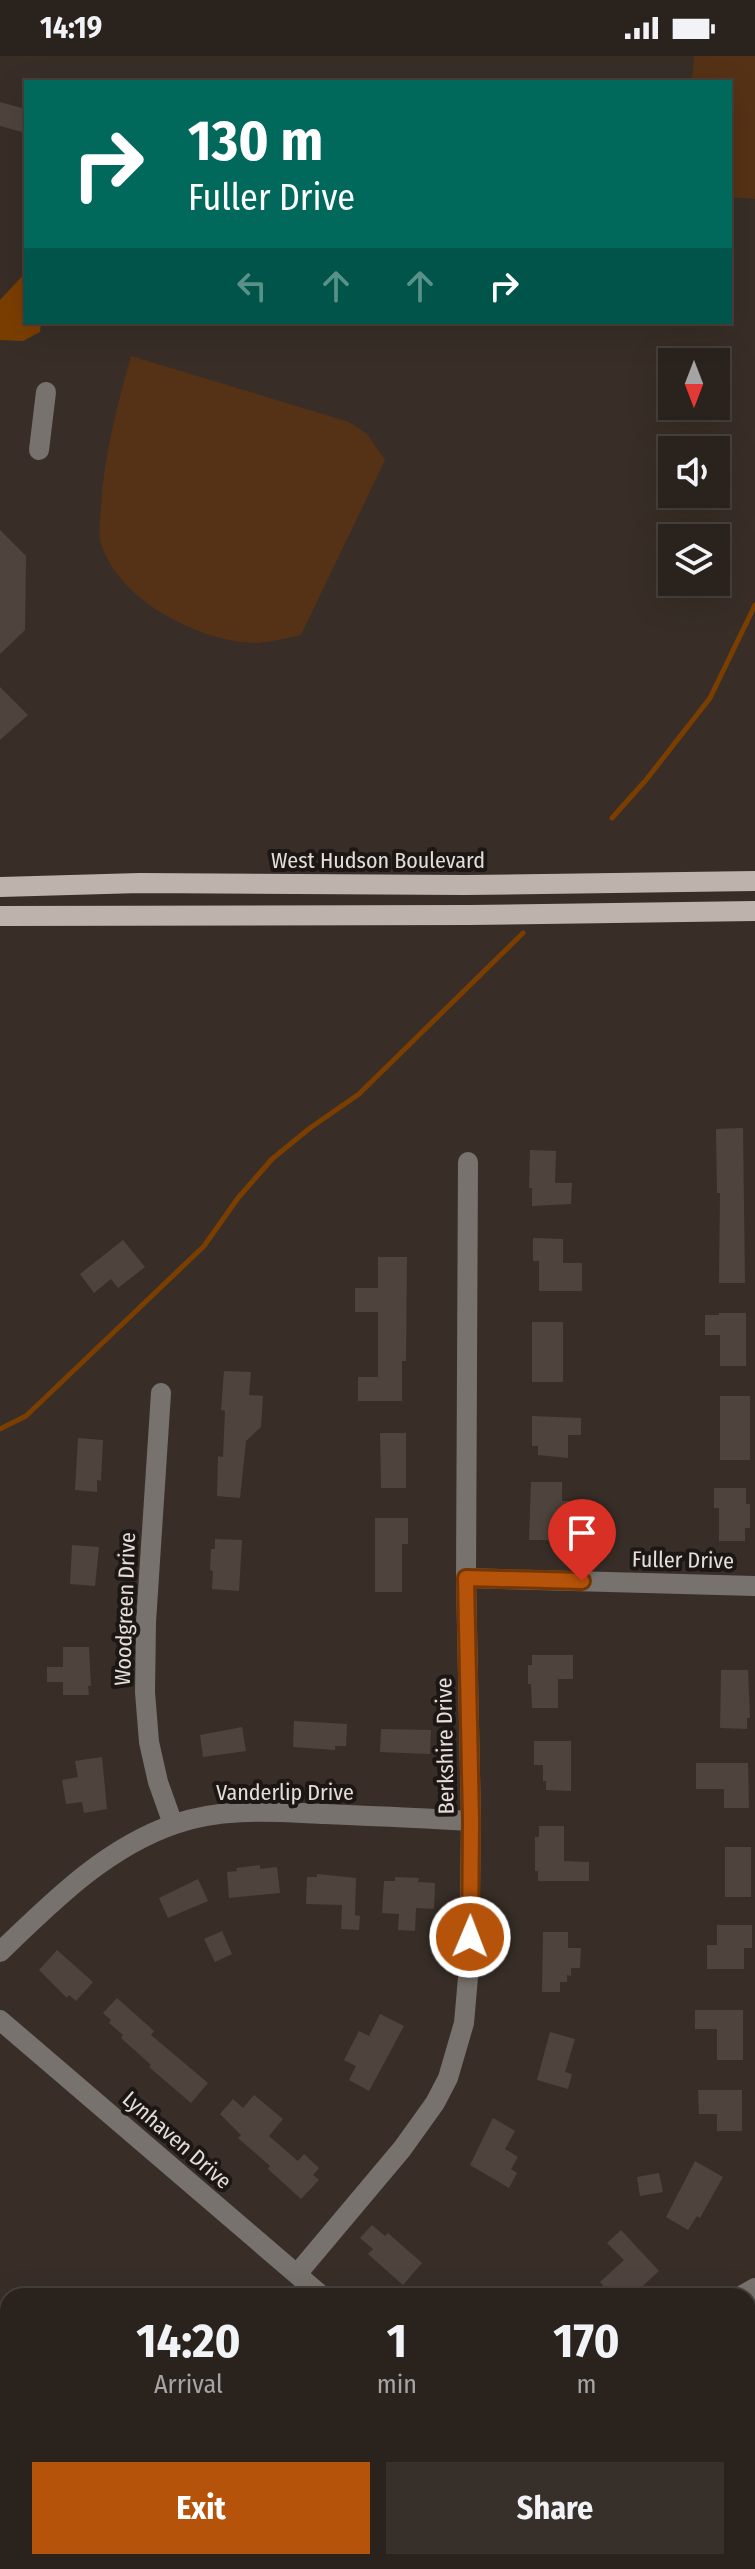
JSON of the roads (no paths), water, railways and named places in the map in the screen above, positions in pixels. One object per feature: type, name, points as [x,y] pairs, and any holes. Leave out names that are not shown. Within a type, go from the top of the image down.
[{"type":"main road","name":"West Hudson Boulevard","points":[[0,887],[140,883],[465,885],[755,881]]},
{"type":"main road","points":[[0,916],[755,911]]},
{"type":"street","points":[[39,450],[46,392]]},
{"type":"street","name":"Berkshire Drive","points":[[297,2274],[402,2149],[435,2103],[448,2078],[464,2023],[469,1966],[471,1821],[466,1578],[468,1162]]},
{"type":"street","name":"Woodgreen Drive","points":[[161,1393],[146,1622],[145,1692],[149,1742],[158,1782],[173,1824]]},
{"type":"street","name":"Fuller Drive","points":[[466,1578],[755,1586]]},
{"type":"street","name":"Vanderlip Drive","points":[[0,1952],[69,1886],[127,1846],[173,1824],[205,1816],[262,1811],[471,1821]]},
{"type":"street","name":"Lynhaven Drive","points":[[0,2020],[313,2288]]},
{"type":"waterway","points":[[612,818],[710,698],[755,605]]},
{"type":"waterway","points":[[0,1429],[26,1416],[204,1246],[238,1198],[272,1159],[359,1094],[523,933]]}]
